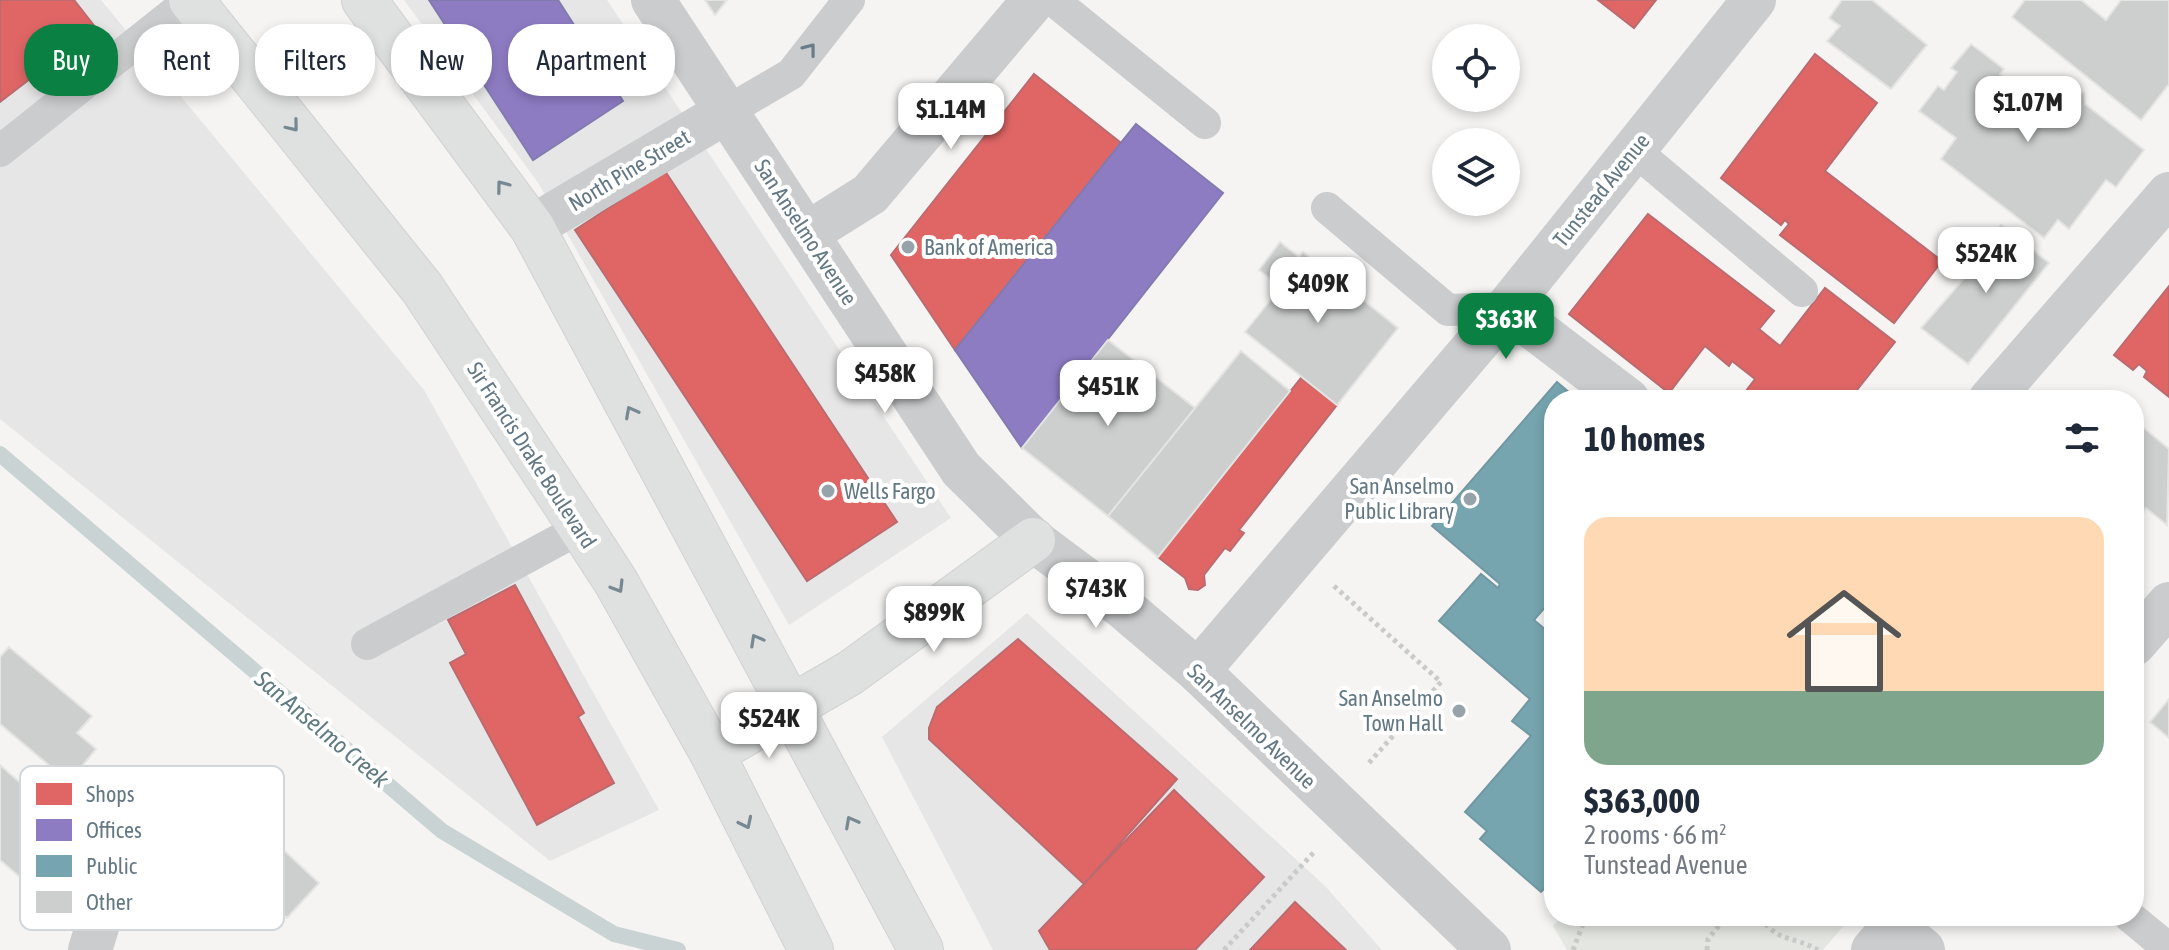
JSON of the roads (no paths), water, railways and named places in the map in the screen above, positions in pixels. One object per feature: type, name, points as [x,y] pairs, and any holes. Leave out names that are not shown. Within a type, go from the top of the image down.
[{"type":"main road","name":"Sir Francis Drake Boulevard","points":[[190,0],[422,288],[581,528],[616,582],[712,753],[811,950]]},
{"type":"main road","points":[[364,0],[532,227],[794,708],[921,950]]},
{"type":"main road","points":[[712,753],[850,673],[1033,540]]},
{"type":"street","name":"San Anselmo Avenue","points":[[653,0],[961,469],[1033,540],[1124,608],[1198,671],[1489,950]]},
{"type":"street","points":[[808,233],[870,194],[1034,0]]},
{"type":"street","name":"Tunstead Avenue","points":[[1198,671],[1507,308],[1754,0]]},
{"type":"street","name":"North Pine Street","points":[[532,227],[726,112]]},
{"type":"street","points":[[1999,390],[2169,194]]},
{"type":"street","points":[[1507,308],[1615,390]]},
{"type":"street","points":[[2144,633],[2169,604]]},
{"type":"street","points":[[90,950],[96,930]]},
{"type":"lane","points":[[0,151],[190,0]]},
{"type":"lane","points":[[726,112],[791,74],[849,0]]},
{"type":"lane","points":[[1053,0],[1205,123]]},
{"type":"lane","points":[[1634,150],[1802,291]]},
{"type":"lane","points":[[1327,208],[1448,310],[1507,308]]},
{"type":"lane","points":[[367,644],[581,528]]},
{"type":"lane","points":[[2141,926],[2169,949]]},
{"type":"waterway","name":"San Anselmo Creek","points":[[0,454],[442,831],[614,934],[678,950]]},
{"type":"place","name":"Bank of America","points":[[908,247]]},
{"type":"place","name":"Wells Fargo","points":[[828,491]]},
{"type":"place","name":"San Anselmo Public Library","points":[[1470,499]]},
{"type":"place","name":"San Anselmo Town Hall","points":[[1459,711]]}]
